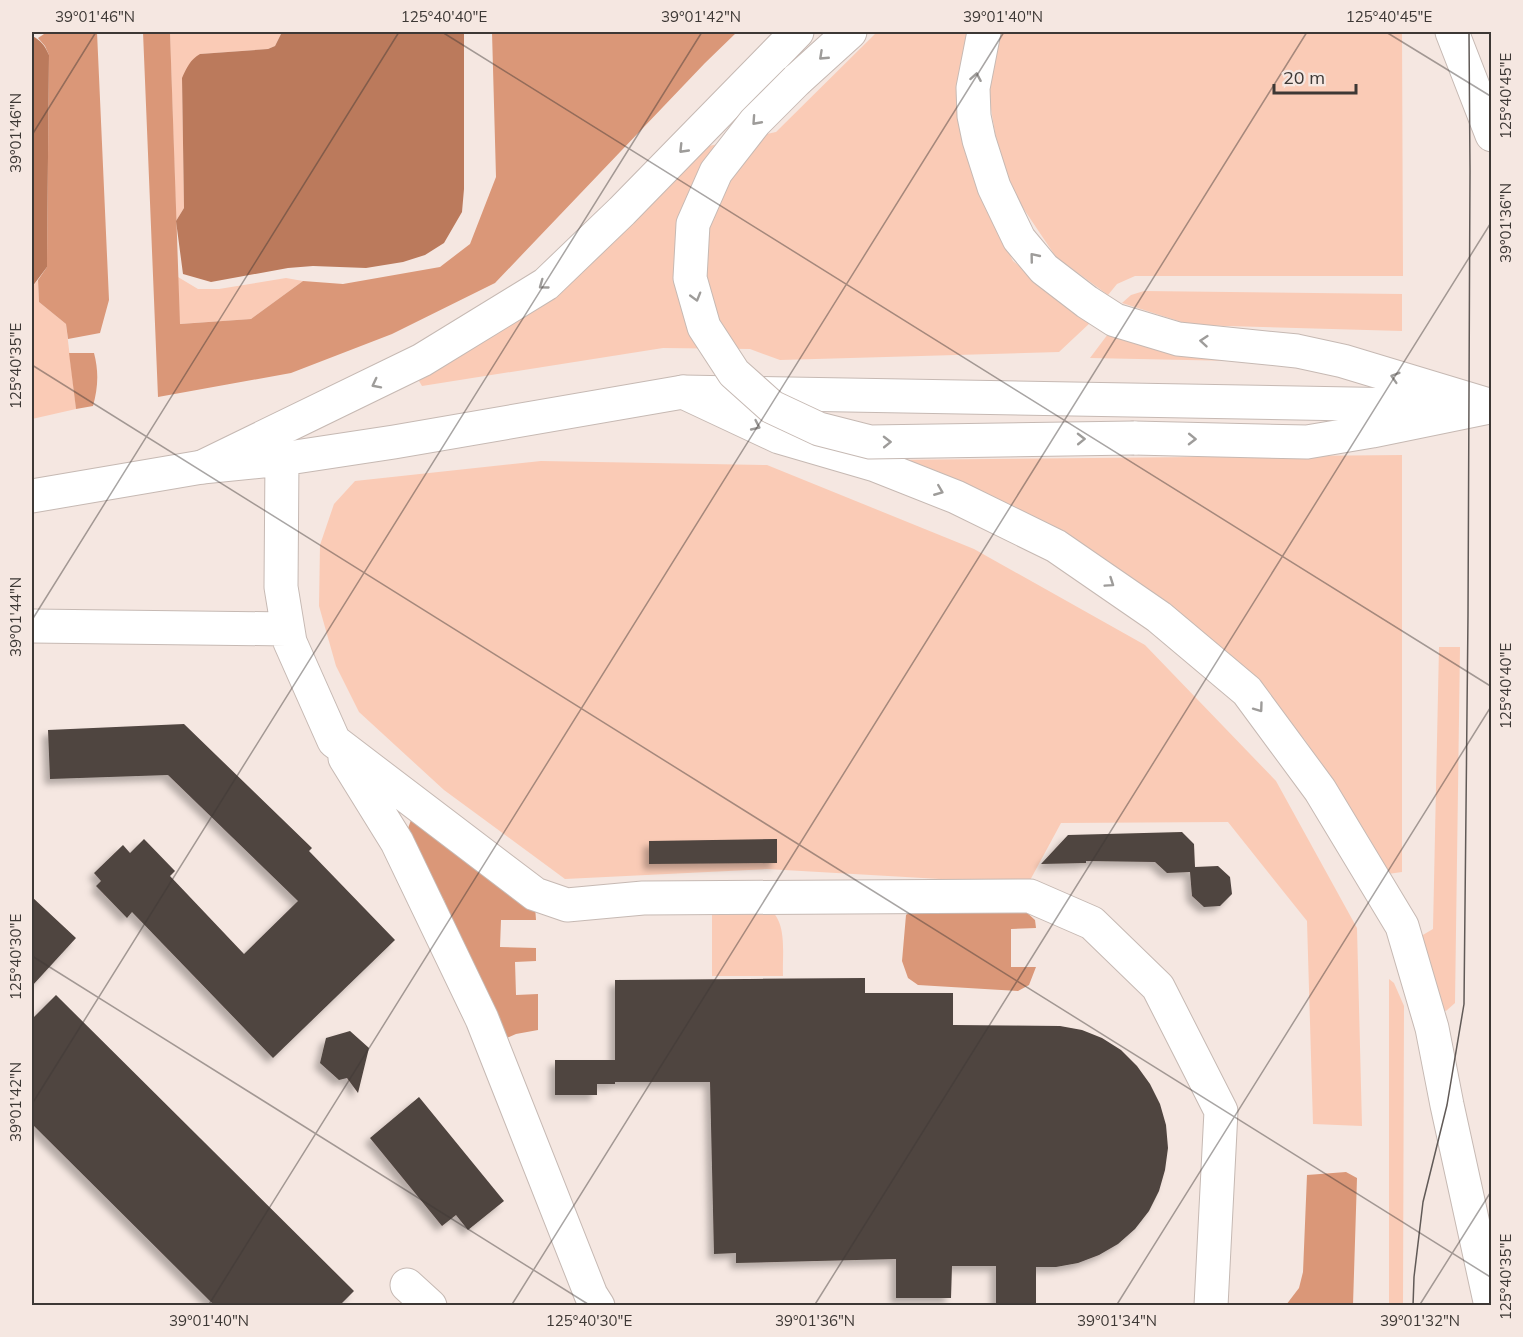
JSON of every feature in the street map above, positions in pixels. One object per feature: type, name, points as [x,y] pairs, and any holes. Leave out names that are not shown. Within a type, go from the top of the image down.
[{"type":"main road","points":[[202,467],[422,360],[546,284],[622,211],[796,32]]},
{"type":"main road","points":[[850,32],[755,122],[716,172],[693,224],[690,279],[704,327],[734,373],[772,406],[819,429],[870,442],[1134,438],[1307,442],[1491,406]]},
{"type":"main road","points":[[984,32],[974,88],[974,116],[994,186],[1019,239],[1044,269],[1087,302],[1115,320],[1178,339],[1308,353],[1343,361],[1491,406]]},
{"type":"main road","points":[[1452,32],[1491,135]]},
{"type":"main road","points":[[32,496],[202,467],[282,459],[394,442],[684,392],[1491,406]]},
{"type":"main road","points":[[684,392],[779,437],[875,465],[956,497],[1056,546],[1159,617],[1247,691],[1320,790],[1402,926],[1432,1028],[1491,1305]]},
{"type":"main road","points":[[282,459],[281,588],[290,642],[334,741],[397,842],[482,1018],[589,1302]]},
{"type":"main road","points":[[32,626],[287,628]]},
{"type":"main road","points":[[334,741],[535,894],[567,905],[643,898],[1030,896],[1092,923],[1158,987],[1221,1111],[1211,1305]]},
{"type":"shaded area","points":[[47,32],[97,32],[109,300],[100,333],[68,339],[66,324],[39,302],[38,280],[47,267],[49,55],[38,38]]},
{"type":"shaded area","points":[[143,32],[170,32],[180,324],[251,319],[303,281],[343,284],[440,267],[470,244],[496,177],[492,32],[737,32],[495,283],[392,334],[291,373],[158,397]]},
{"type":"shaded area","points":[[170,32],[282,32],[275,46],[268,49],[200,54],[182,78],[184,208],[176,221]]},
{"type":"shaded area","points":[[282,32],[464,32],[462,212],[444,243],[425,255],[403,262],[366,268],[313,266],[288,268],[211,282],[183,274],[176,221],[184,208],[182,78],[189,64],[200,54],[268,49],[275,46]]},
{"type":"shaded area","points":[[877,32],[969,32],[981,196],[1013,261],[1091,322],[1059,352],[780,360],[750,349],[663,348],[422,386],[419,381],[425,374],[704,147],[776,132]]},
{"type":"shaded area","points":[[999,32],[1402,32],[1403,276],[1135,276],[1117,284],[1108,295],[1056,257],[1009,187],[995,133],[987,85]]},
{"type":"shaded area","points":[[32,36],[38,39],[49,55],[47,267],[32,287]]},
{"type":"shaded area","points":[[178,277],[198,289],[219,289],[286,278],[303,281],[251,319],[179,324]]},
{"type":"shaded area","points":[[38,280],[39,302],[66,324],[76,409],[32,419],[32,287]]},
{"type":"shaded area","points":[[1144,291],[1402,294],[1402,331],[1191,325],[1122,303],[1131,295]]},
{"type":"shaded area","points":[[1111,330],[1280,362],[1090,358]]},
{"type":"shaded area","points":[[69,353],[94,353],[97,380],[93,406],[76,409]]},
{"type":"shaded area","points":[[1402,455],[1402,872],[1388,874],[1368,836],[1305,740],[1222,656],[884,460]]},
{"type":"shaded area","points":[[541,461],[767,465],[974,549],[1145,645],[1276,781],[1357,928],[1362,1126],[1313,1124],[1307,921],[1228,822],[1061,823],[1028,884],[767,869],[565,879],[444,790],[359,712],[336,666],[319,606],[320,545],[334,504],[355,481]]},
{"type":"shaded area","points":[[1439,647],[1460,647],[1455,1003],[1446,1011],[1437,1007],[1416,939],[1433,929]]},
{"type":"shaded area","points":[[411,820],[535,906],[536,920],[501,920],[500,947],[536,948],[536,961],[515,962],[516,995],[538,994],[538,1030],[516,1034],[502,1040],[444,900],[406,834]]},
{"type":"shaded area","points":[[915,906],[1024,910],[1035,920],[1036,928],[1011,929],[1011,967],[1036,967],[1029,985],[1018,991],[918,985],[908,978],[902,961],[906,915]]},
{"type":"shaded area","points":[[712,908],[769,909],[775,915],[782,930],[783,976],[712,976]]},
{"type":"shaded area","points":[[1389,979],[1394,983],[1404,1006],[1403,1306],[1389,1305]]},
{"type":"shaded area","points":[[1346,1172],[1357,1178],[1353,1305],[1286,1305],[1299,1288],[1303,1272],[1307,1175]]},
{"type":"building","points":[[184,724],[312,848],[309,851],[395,940],[273,1058],[132,912],[127,918],[96,886],[101,881],[94,873],[123,845],[130,853],[144,839],[175,871],[170,876],[244,954],[298,901],[168,775],[50,779],[48,730]]},
{"type":"building","points":[[1182,832],[1194,844],[1195,867],[1218,866],[1230,877],[1232,894],[1220,906],[1204,907],[1192,896],[1190,872],[1167,873],[1155,862],[1086,861],[1086,863],[1041,864],[1068,835]]},
{"type":"building","points":[[777,839],[777,863],[649,864],[649,841]]},
{"type":"building","points":[[32,897],[76,938],[32,986]]},
{"type":"building","points":[[865,978],[865,993],[953,993],[953,1025],[1060,1026],[1082,1030],[1102,1038],[1121,1050],[1150,1084],[1160,1104],[1166,1125],[1168,1148],[1159,1191],[1149,1211],[1135,1229],[1118,1244],[1099,1255],[1078,1263],[1056,1267],[1036,1267],[1036,1305],[996,1305],[996,1266],[952,1266],[951,1298],[896,1298],[896,1259],[736,1263],[736,1253],[714,1254],[710,1082],[615,1082],[615,1084],[597,1084],[597,1095],[555,1095],[555,1060],[615,1060],[615,980]]},
{"type":"building","points":[[56,995],[354,1291],[340,1305],[214,1305],[32,1124],[32,1019]]},
{"type":"building","points":[[350,1031],[369,1048],[358,1093],[347,1078],[339,1080],[320,1063],[326,1038]]},
{"type":"building","points":[[419,1097],[504,1201],[468,1230],[456,1215],[442,1226],[370,1138]]},
{"type":"tram line","points":[[1413,1306],[1423,1202],[1447,1105],[1464,1004],[1468,615],[1469,32]]}]
